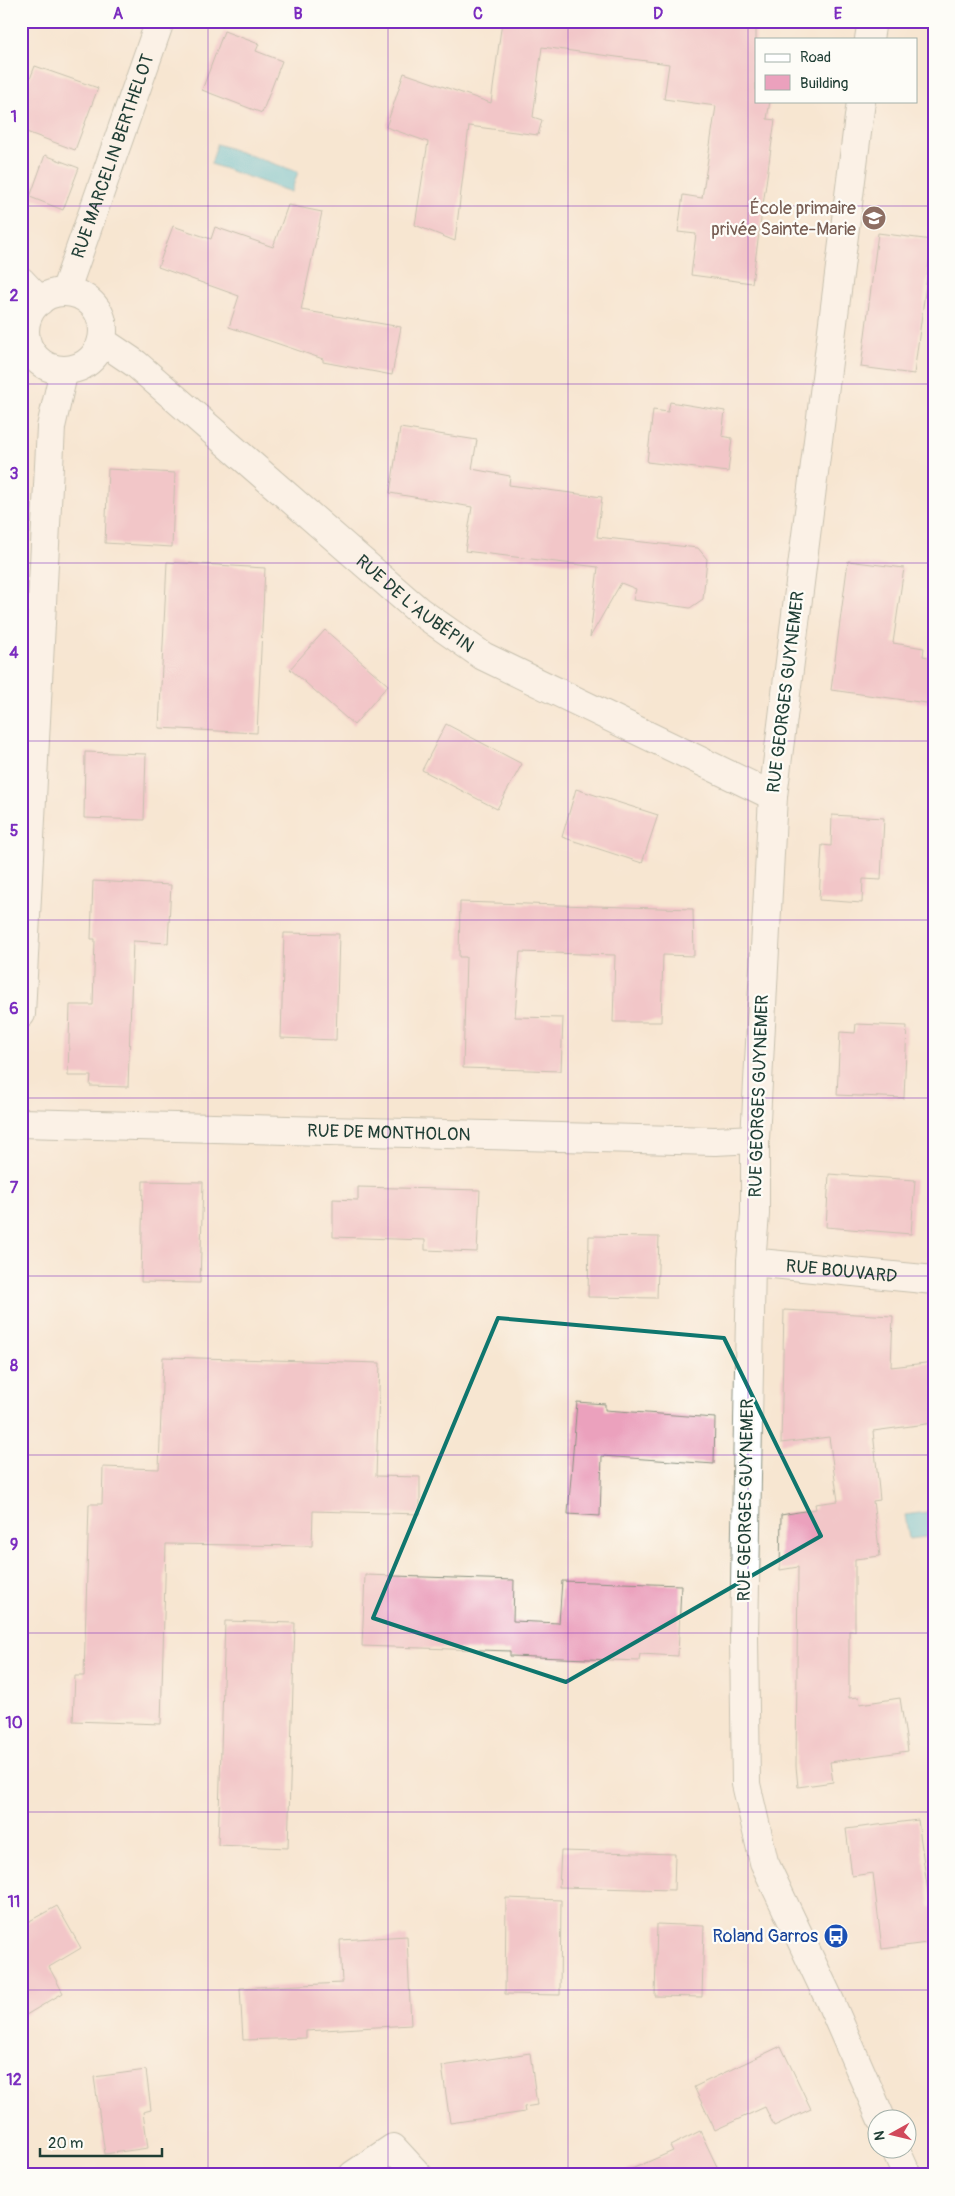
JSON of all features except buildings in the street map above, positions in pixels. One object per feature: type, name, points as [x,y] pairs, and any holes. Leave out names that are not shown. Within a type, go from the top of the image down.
[{"type":"street","name":"RUE MARCELIN BERTHELOT","points":[[65,292],[160,21]]},
{"type":"street","points":[[869,38],[872,21]]},
{"type":"street","name":"RUE GEORGES GUYNEMER","points":[[861,102],[773,796],[755,1139],[755,1214],[750,1262],[744,1637],[746,1784],[764,1862],[830,2001],[876,2108]]},
{"type":"street","points":[[21,281],[40,301]]},
{"type":"street","points":[[65,292],[79,295],[92,303],[99,314],[103,327],[102,341],[98,351],[89,362],[77,368],[64,370],[50,368],[37,360],[23,336],[31,310],[40,301],[52,294],[65,292]]},
{"type":"street","name":"RUE DE L'AUBÉPIN","points":[[102,341],[136,364],[419,611],[483,656],[773,796]]},
{"type":"street","points":[[21,1014],[26,822],[51,427],[64,370]]},
{"type":"street","name":"RUE DE MONTHOLON","points":[[21,1123],[715,1140],[755,1139]]},
{"type":"street","name":"RUE BOUVARD","points":[[750,1262],[934,1280]]},
{"type":"street","points":[[353,2175],[393,2148],[418,2175]]},
{"type":"street","points":[[899,2158],[907,2175]]},
{"type":"highlighted area","points":[[498,1318],[724,1338],[821,1536],[566,1682],[373,1618]]},
{"type":"water","points":[[217,144],[298,172],[291,192],[211,164]]},
{"type":"water","points":[[934,1511],[934,1536],[909,1539],[905,1515]]},
{"type":"place","name":"École primaire privée Sainte-Marie","points":[[874,218]]},
{"type":"place","name":"Roland Garros","points":[[836,1936]]}]
